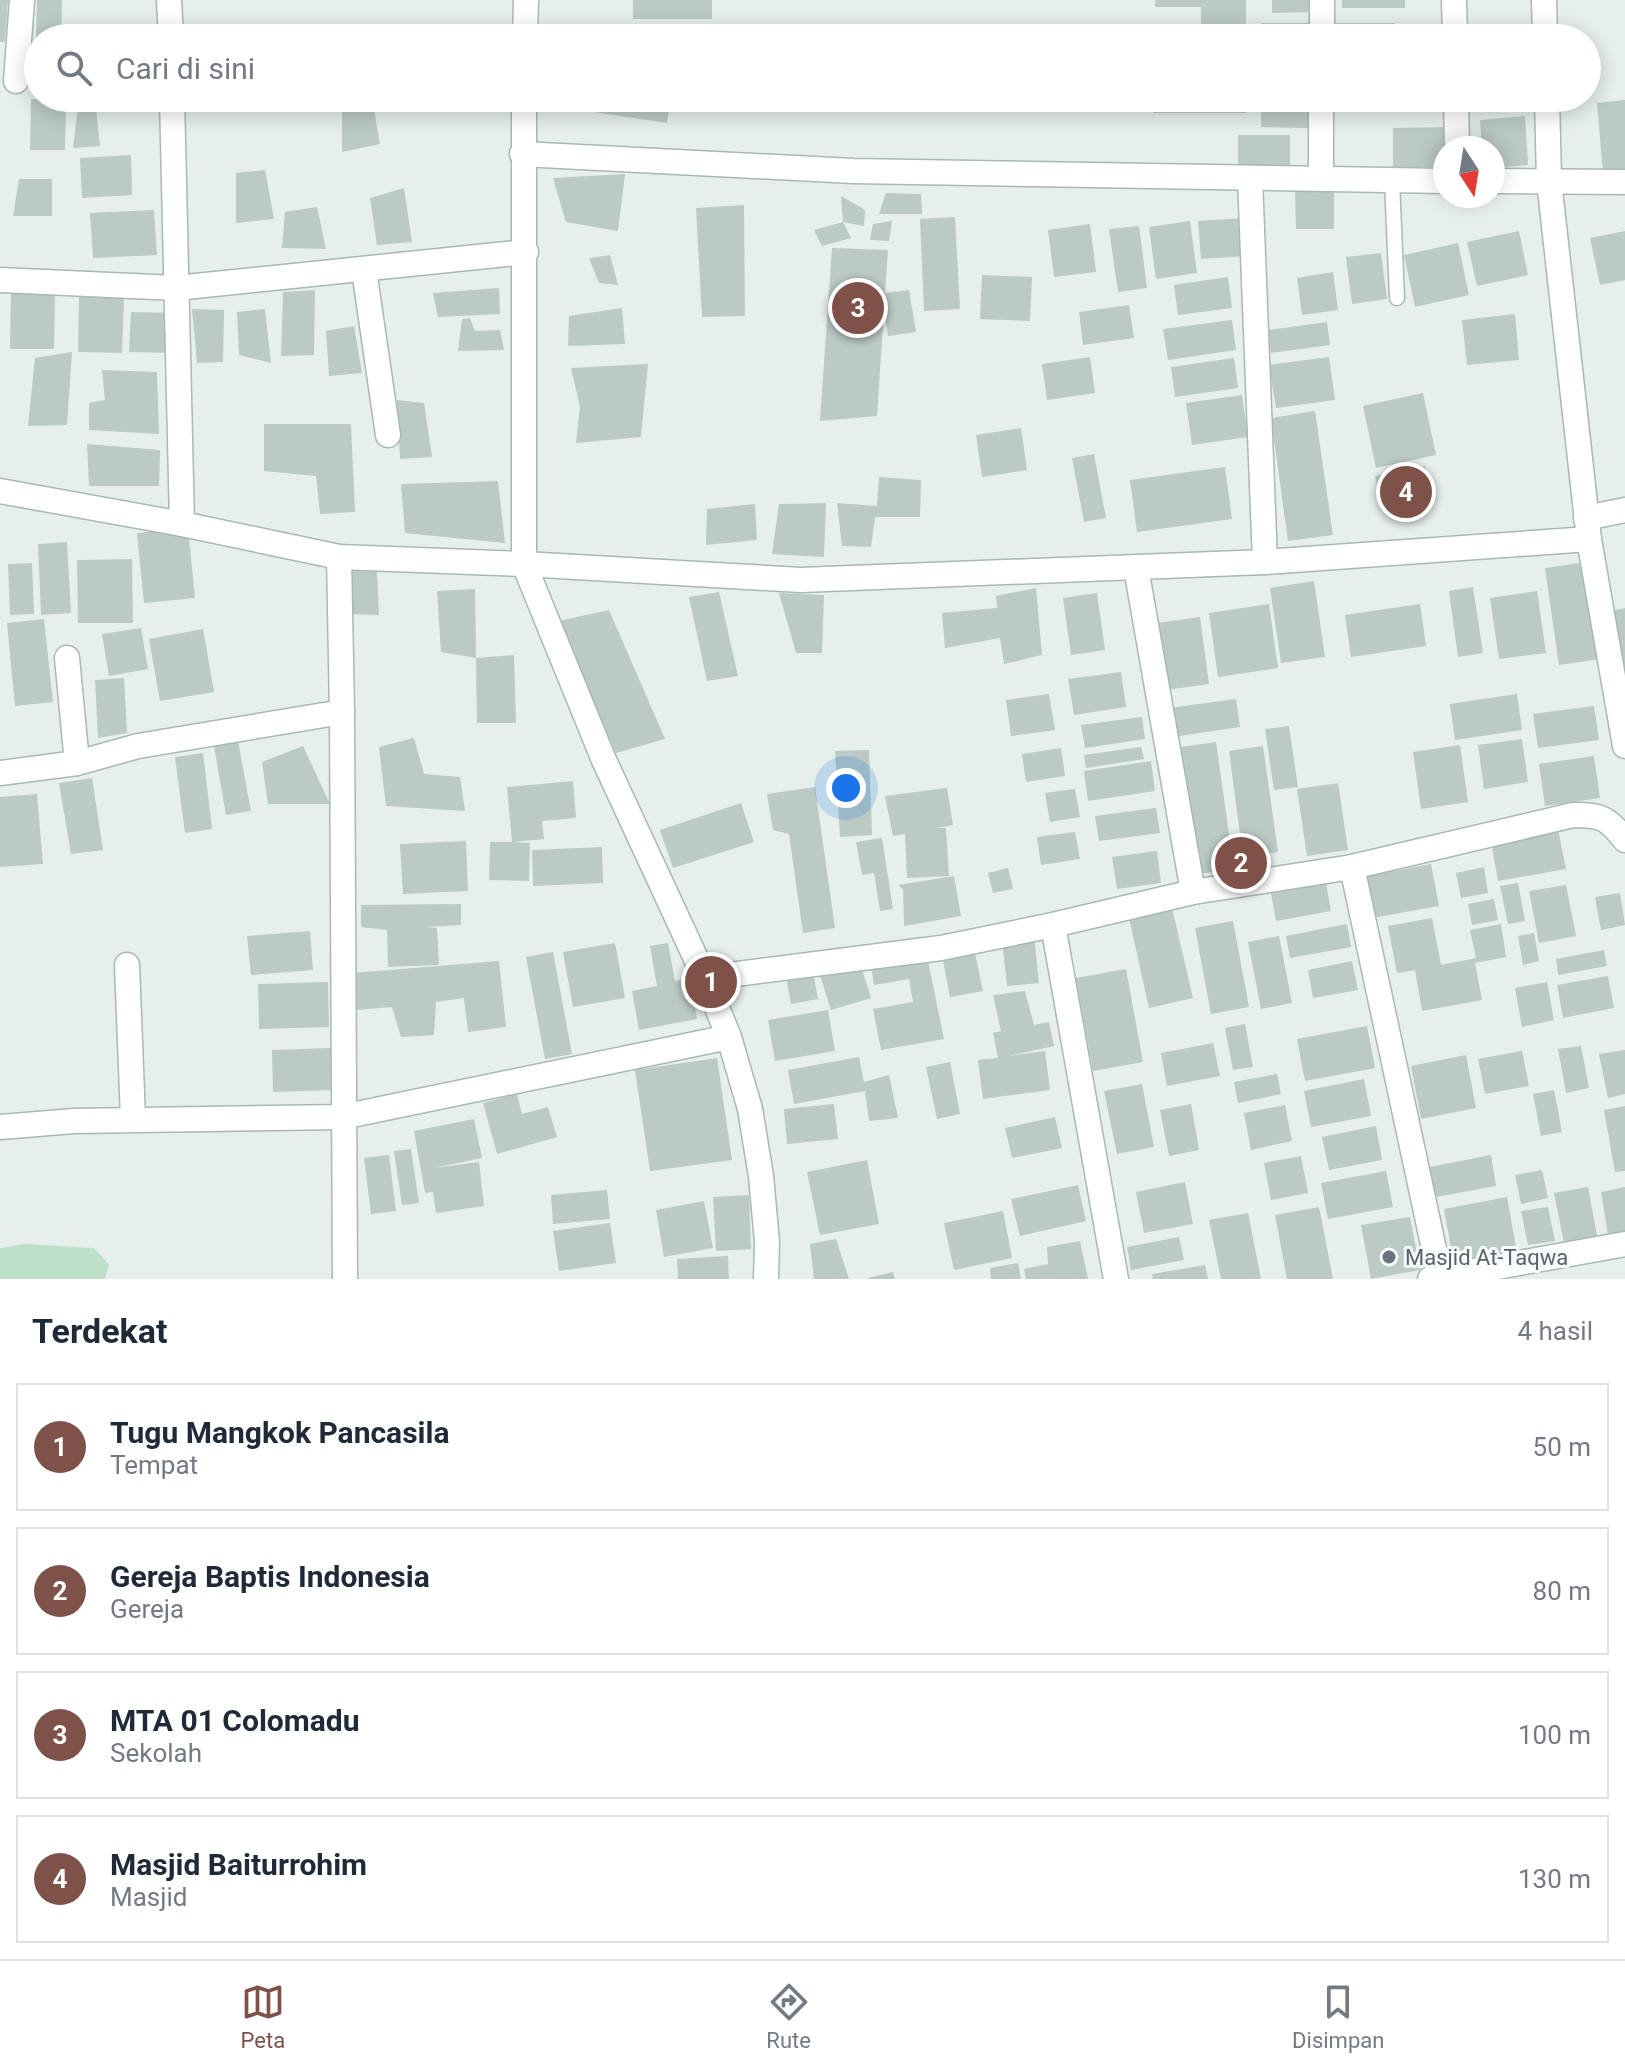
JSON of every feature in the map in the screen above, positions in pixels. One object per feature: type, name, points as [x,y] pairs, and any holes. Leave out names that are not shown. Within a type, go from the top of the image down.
[{"type":"street","points":[[18,81],[22,0]]},
{"type":"street","points":[[169,0],[170,24]]},
{"type":"street","points":[[525,24],[526,0]]},
{"type":"street","points":[[1322,0],[1322,24]]},
{"type":"street","points":[[1454,0],[1455,24]]},
{"type":"street","points":[[1544,0],[1545,24]]},
{"type":"street","points":[[172,112],[182,524]]},
{"type":"street","points":[[524,112],[524,564],[603,758],[705,978],[729,1037],[750,1109],[759,1162],[767,1242],[766,1279]]},
{"type":"street","points":[[1321,112],[1321,179]]},
{"type":"street","points":[[1456,112],[1457,136]]},
{"type":"street","points":[[1547,112],[1549,181],[1587,528],[1625,746]]},
{"type":"street","points":[[522,154],[853,171],[1433,181]]},
{"type":"street","points":[[1250,178],[1265,562]]},
{"type":"street","points":[[1505,181],[1625,182]]},
{"type":"street","points":[[0,280],[176,288],[526,252]]},
{"type":"street","points":[[364,270],[388,435]]},
{"type":"street","points":[[0,491],[339,557],[801,580],[1265,562],[1587,528],[1625,510]]},
{"type":"street","points":[[339,557],[345,1279]]},
{"type":"street","points":[[1136,568],[1193,892]]},
{"type":"street","points":[[67,658],[77,763]]},
{"type":"street","points":[[0,773],[77,763],[138,746],[342,712]]},
{"type":"street","points":[[705,978],[941,948],[1193,892],[1352,867],[1573,815],[1601,817],[1610,821],[1624,836]]},
{"type":"street","points":[[1352,867],[1435,1278],[1625,1244]]},
{"type":"street","points":[[1053,925],[1116,1279]]},
{"type":"street","points":[[127,965],[133,1119]]},
{"type":"street","points":[[0,1127],[133,1119],[342,1117],[729,1037]]},
{"type":"lane","points":[[1392,181],[1397,298]]},
{"type":"green space","points":[[25,1244],[94,1248],[109,1265],[105,1279],[0,1279],[0,1248]]},
{"type":"building","points":[[0,0],[8,0],[5,42],[0,42]]},
{"type":"building","points":[[37,0],[62,0],[61,24],[36,24]]},
{"type":"building","points":[[633,0],[712,0],[712,19],[633,19]]},
{"type":"building","points":[[1155,0],[1246,0],[1246,24],[1201,24],[1201,7],[1155,7]]},
{"type":"building","points":[[1272,0],[1317,0],[1317,12],[1272,13]]},
{"type":"building","points":[[1342,0],[1405,0],[1405,8],[1342,8]]},
{"type":"building","points":[[1261,23],[1313,23],[1313,24]]},
{"type":"building","points":[[1336,23],[1395,23],[1395,24]]},
{"type":"building","points":[[1625,100],[1625,172],[1603,174],[1598,112],[1601,112],[1601,103]]},
{"type":"building","points":[[31,112],[66,112],[65,150],[30,150]]},
{"type":"building","points":[[77,112],[96,112],[100,146],[73,148]]},
{"type":"building","points":[[342,112],[374,112],[380,144],[342,152]]},
{"type":"building","points":[[594,112],[669,112],[667,123]]},
{"type":"building","points":[[1153,112],[1246,112],[1246,113]]},
{"type":"building","points":[[1261,112],[1309,112],[1309,128],[1261,127]]},
{"type":"building","points":[[1525,116],[1528,165],[1505,167],[1505,136],[1481,136],[1480,120]]},
{"type":"building","points":[[1446,127],[1446,136],[1433,136],[1433,167],[1393,167],[1393,128]]},
{"type":"building","points":[[1238,135],[1290,135],[1290,171],[1238,171]]},
{"type":"building","points":[[131,155],[132,195],[82,198],[80,158]]},
{"type":"building","points":[[265,170],[274,219],[236,223],[236,173]]},
{"type":"building","points":[[625,174],[618,231],[566,222],[553,178]]},
{"type":"building","points":[[19,179],[52,179],[52,216],[13,216]]},
{"type":"building","points":[[404,188],[412,242],[377,245],[370,198]]},
{"type":"building","points":[[1334,188],[1334,229],[1296,229],[1295,189]]},
{"type":"building","points":[[886,193],[921,194],[922,214],[879,214]]},
{"type":"building","points":[[841,196],[865,210],[864,226],[843,222]]},
{"type":"building","points":[[744,205],[745,316],[702,317],[696,208]]},
{"type":"building","points":[[317,207],[326,249],[282,248],[285,212]]},
{"type":"building","points":[[154,210],[157,255],[93,258],[90,213]]},
{"type":"building","points":[[955,217],[960,309],[924,311],[920,219]]},
{"type":"building","points":[[1244,218],[1246,256],[1201,259],[1198,221]]},
{"type":"building","points":[[892,221],[889,241],[870,240],[873,224]]},
{"type":"building","points":[[1190,221],[1197,273],[1156,279],[1149,227]]},
{"type":"building","points":[[843,222],[851,238],[822,246],[814,230]]},
{"type":"building","points":[[1090,224],[1096,272],[1054,277],[1048,230]]},
{"type":"building","points":[[1139,226],[1147,288],[1118,292],[1109,229]]},
{"type":"building","points":[[1519,231],[1528,275],[1477,286],[1467,242]]},
{"type":"building","points":[[1625,231],[1625,280],[1600,285],[1590,238]]},
{"type":"building","points":[[1458,243],[1469,295],[1415,307],[1404,255]]},
{"type":"building","points":[[832,248],[888,250],[885,293],[909,290],[916,332],[888,336],[884,310],[877,416],[820,421]]},
{"type":"building","points":[[1381,253],[1387,299],[1352,304],[1346,257]]},
{"type":"building","points":[[610,255],[618,285],[599,283],[589,258]]},
{"type":"building","points":[[1333,272],[1338,310],[1302,315],[1297,278]]},
{"type":"building","points":[[982,275],[1032,277],[1030,321],[980,319]]},
{"type":"building","points":[[1228,277],[1232,308],[1178,315],[1174,285]]},
{"type":"building","points":[[499,288],[500,314],[438,317],[433,293]]},
{"type":"building","points":[[315,290],[314,355],[281,356],[283,292]]},
{"type":"building","points":[[11,291],[55,292],[54,349],[10,349]]},
{"type":"building","points":[[79,296],[124,297],[122,353],[78,352]]},
{"type":"building","points":[[1129,305],[1134,338],[1083,345],[1079,312]]},
{"type":"building","points":[[622,308],[625,344],[568,346],[569,316]]},
{"type":"building","points":[[192,309],[224,310],[223,362],[197,363]]},
{"type":"building","points":[[265,309],[271,363],[239,355],[237,312]]},
{"type":"building","points":[[131,312],[171,313],[170,353],[129,352]]},
{"type":"building","points":[[1515,314],[1519,360],[1467,365],[1462,320]]},
{"type":"building","points":[[470,318],[475,331],[500,330],[504,350],[458,351],[462,319]]},
{"type":"building","points":[[1232,320],[1236,350],[1168,360],[1163,329]]},
{"type":"building","points":[[1327,322],[1330,345],[1271,353],[1268,330]]},
{"type":"building","points":[[354,326],[362,373],[329,376],[326,331]]},
{"type":"building","points":[[72,352],[67,425],[28,426],[35,358]]},
{"type":"building","points":[[1090,357],[1095,393],[1047,400],[1042,364]]},
{"type":"building","points":[[1329,357],[1335,400],[1276,408],[1269,365]]},
{"type":"building","points":[[1234,358],[1238,388],[1175,397],[1171,367]]},
{"type":"building","points":[[648,364],[641,437],[576,443],[580,407],[571,368]]},
{"type":"building","points":[[102,370],[157,372],[159,434],[89,430],[89,403],[105,400]]},
{"type":"building","points":[[1423,393],[1436,455],[1376,468],[1363,406]]},
{"type":"building","points":[[1242,395],[1248,437],[1192,445],[1186,403]]},
{"type":"building","points":[[397,400],[424,403],[432,457],[400,459]]},
{"type":"building","points":[[1315,411],[1333,535],[1288,541],[1271,418]]},
{"type":"building","points":[[264,424],[351,424],[355,512],[320,514],[316,476],[264,471]]},
{"type":"building","points":[[1021,428],[1027,470],[982,477],[976,435]]},
{"type":"building","points":[[87,444],[160,450],[159,486],[89,486]]},
{"type":"building","points":[[1094,454],[1106,518],[1084,522],[1072,458]]},
{"type":"building","points":[[1425,466],[1433,500],[1383,511],[1375,476]]},
{"type":"building","points":[[1225,467],[1232,519],[1137,532],[1130,480]]},
{"type":"building","points":[[879,477],[921,480],[920,517],[875,517],[871,547],[842,546],[837,503],[877,506]]},
{"type":"building","points":[[498,481],[505,543],[405,533],[401,484]]},
{"type":"building","points":[[826,503],[824,557],[772,554],[779,504]]},
{"type":"building","points":[[755,504],[757,540],[706,545],[707,509]]},
{"type":"building","points":[[188,528],[195,598],[144,603],[137,533]]},
{"type":"building","points":[[67,542],[71,613],[41,615],[38,544]]},
{"type":"building","points":[[132,559],[133,623],[78,623],[77,560]]},
{"type":"building","points":[[1587,562],[1601,659],[1559,665],[1545,568]]},
{"type":"building","points":[[32,563],[34,614],[10,615],[8,564]]},
{"type":"building","points":[[340,570],[377,572],[379,615],[343,614]]},
{"type":"building","points":[[1314,581],[1325,657],[1281,663],[1270,588]]},
{"type":"building","points":[[1473,587],[1483,653],[1458,657],[1449,591]]},
{"type":"building","points":[[1036,588],[1042,655],[1004,664],[1000,638],[945,648],[942,613],[997,608],[996,596]]},
{"type":"building","points":[[475,589],[476,658],[441,652],[437,591]]},
{"type":"building","points":[[1537,591],[1546,653],[1499,659],[1490,598]]},
{"type":"building","points":[[719,592],[738,676],[707,681],[689,597]]},
{"type":"building","points":[[779,593],[824,595],[822,653],[796,653]]},
{"type":"building","points":[[1097,593],[1105,650],[1071,655],[1063,598]]},
{"type":"building","points":[[1269,604],[1278,668],[1218,677],[1209,613]]},
{"type":"building","points":[[1420,604],[1426,646],[1351,657],[1345,615]]},
{"type":"building","points":[[1625,608],[1625,670],[1624,670],[1611,611]]},
{"type":"building","points":[[609,610],[665,739],[616,753],[559,621]]},
{"type":"building","points":[[1200,617],[1209,684],[1166,690],[1157,623]]},
{"type":"building","points":[[44,619],[53,702],[15,706],[7,623]]},
{"type":"building","points":[[141,628],[148,669],[109,676],[102,634]]},
{"type":"building","points":[[203,629],[214,692],[160,701],[149,639]]},
{"type":"building","points":[[514,655],[516,723],[477,723],[476,658]]},
{"type":"building","points":[[1121,672],[1126,707],[1074,715],[1068,679]]},
{"type":"building","points":[[124,678],[127,733],[98,738],[95,680]]},
{"type":"building","points":[[1049,694],[1055,730],[1011,736],[1006,700]]},
{"type":"building","points":[[1517,694],[1522,730],[1455,740],[1450,704]]},
{"type":"building","points":[[1236,699],[1240,727],[1173,737],[1169,708]]},
{"type":"building","points":[[1594,706],[1599,740],[1538,748],[1533,714]]},
{"type":"building","points":[[1142,717],[1145,739],[1085,748],[1081,725]]},
{"type":"building","points":[[1289,726],[1298,787],[1274,790],[1265,729]]},
{"type":"building","points":[[414,738],[424,774],[460,777],[465,811],[386,806],[379,747]]},
{"type":"building","points":[[1522,739],[1528,782],[1484,789],[1478,745]]},
{"type":"building","points":[[238,741],[251,811],[226,815],[214,746]]},
{"type":"building","points":[[1216,742],[1234,869],[1199,874],[1181,747]]},
{"type":"building","points":[[1460,745],[1468,802],[1421,809],[1413,752]]},
{"type":"building","points":[[303,746],[330,804],[268,804],[262,762]]},
{"type":"building","points":[[1263,746],[1278,852],[1243,857],[1229,751]]},
{"type":"building","points":[[1141,747],[1144,759],[1086,768],[1084,755]]},
{"type":"building","points":[[1061,748],[1065,776],[1026,782],[1022,754]]},
{"type":"building","points":[[869,750],[872,835],[840,837],[835,751]]},
{"type":"building","points":[[203,753],[212,829],[185,833],[175,757]]},
{"type":"building","points":[[1594,756],[1600,798],[1545,806],[1539,764]]},
{"type":"building","points":[[1151,761],[1155,791],[1088,801],[1084,771]]},
{"type":"building","points":[[92,778],[103,850],[71,854],[59,783]]},
{"type":"building","points":[[573,781],[576,818],[542,821],[544,839],[512,842],[507,787]]},
{"type":"building","points":[[1338,783],[1348,850],[1307,856],[1297,789]]},
{"type":"building","points":[[815,787],[835,928],[803,933],[789,834],[773,830],[767,794]]},
{"type":"building","points":[[947,788],[953,825],[936,828],[946,828],[949,876],[907,878],[905,834],[893,836],[885,796]]},
{"type":"building","points":[[1075,789],[1080,817],[1050,822],[1045,793]]},
{"type":"building","points":[[37,794],[43,864],[0,867],[0,797]]},
{"type":"building","points":[[741,803],[754,842],[673,868],[660,830]]},
{"type":"building","points":[[1156,808],[1160,833],[1099,841],[1095,816]]},
{"type":"building","points":[[1558,829],[1566,869],[1498,881],[1491,841]]},
{"type":"building","points":[[1075,832],[1080,859],[1041,865],[1037,837]]},
{"type":"building","points":[[882,838],[893,909],[880,911],[874,873],[862,875],[856,842]]},
{"type":"building","points":[[466,841],[468,891],[403,894],[400,844]]},
{"type":"building","points":[[490,842],[530,843],[529,881],[489,880]]},
{"type":"building","points":[[602,847],[603,883],[533,886],[532,850]]},
{"type":"building","points":[[1157,851],[1161,883],[1117,889],[1112,857]]},
{"type":"building","points":[[1431,864],[1439,906],[1372,918],[1363,877]]},
{"type":"building","points":[[1484,867],[1488,893],[1461,898],[1456,873]]},
{"type":"building","points":[[1008,868],[1013,889],[993,893],[988,873]]},
{"type":"building","points":[[954,876],[961,916],[904,926],[903,889],[898,885]]},
{"type":"building","points":[[1326,883],[1331,911],[1276,921],[1271,893]]},
{"type":"building","points":[[1518,883],[1525,921],[1508,924],[1500,886]]},
{"type":"building","points":[[1566,885],[1576,936],[1539,943],[1529,891]]},
{"type":"building","points":[[1620,893],[1625,925],[1601,930],[1595,897]]},
{"type":"building","points":[[1494,899],[1498,920],[1472,925],[1468,904]]},
{"type":"building","points":[[461,904],[461,925],[426,927],[437,928],[439,965],[388,967],[387,930],[361,927],[361,905]]},
{"type":"building","points":[[1172,908],[1193,998],[1149,1008],[1129,918]]},
{"type":"building","points":[[1432,918],[1441,965],[1476,958],[1470,930],[1501,924],[1506,957],[1475,963],[1482,1000],[1422,1011],[1415,970],[1397,973],[1388,926]]},
{"type":"building","points":[[1233,921],[1249,1007],[1211,1014],[1195,928]]},
{"type":"building","points":[[1347,924],[1351,947],[1290,958],[1286,936]]},
{"type":"building","points":[[310,931],[313,970],[251,975],[247,936]]},
{"type":"building","points":[[1534,933],[1539,961],[1523,965],[1518,936]]},
{"type":"building","points":[[1034,935],[1039,983],[1007,986],[1002,940]]},
{"type":"building","points":[[1279,936],[1292,1003],[1261,1009],[1248,942]]},
{"type":"building","points":[[615,943],[625,998],[573,1007],[563,952]]},
{"type":"building","points":[[668,943],[675,981],[690,978],[697,1019],[639,1030],[632,991],[657,986],[650,946]]},
{"type":"building","points":[[973,944],[983,991],[950,997],[941,950]]},
{"type":"building","points":[[1604,950],[1607,966],[1558,975],[1556,959]]},
{"type":"building","points":[[926,951],[944,1039],[881,1050],[873,1009],[913,1002],[909,979],[874,985],[870,961]]},
{"type":"building","points":[[553,952],[572,1054],[545,1059],[526,957]]},
{"type":"building","points":[[859,960],[871,998],[831,1010],[819,972]]},
{"type":"building","points":[[499,961],[506,1027],[468,1032],[464,998],[436,1002],[434,1035],[401,1037],[392,1007],[356,1010],[353,973]]},
{"type":"building","points":[[1352,961],[1358,990],[1313,998],[1308,970]]},
{"type":"building","points":[[812,966],[818,999],[791,1004],[785,971]]},
{"type":"building","points":[[1126,969],[1143,1062],[1093,1071],[1076,978]]},
{"type":"building","points":[[1608,976],[1614,1008],[1563,1018],[1557,985]]},
{"type":"building","points":[[328,982],[329,1027],[259,1029],[258,984]]},
{"type":"building","points":[[1547,982],[1554,1020],[1522,1027],[1515,988]]},
{"type":"building","points":[[1025,991],[1034,1025],[1049,1022],[1054,1046],[1009,1056],[1045,1051],[1050,1090],[983,1099],[978,1060],[998,1058],[993,1033],[1001,1031],[993,995]]},
{"type":"building","points":[[828,1010],[835,1051],[775,1061],[768,1020]]},
{"type":"building","points":[[1245,1024],[1253,1067],[1233,1070],[1225,1028]]},
{"type":"building","points":[[1367,1026],[1375,1068],[1305,1081],[1297,1039]]},
{"type":"building","points":[[1213,1043],[1220,1076],[1167,1086],[1161,1053]]},
{"type":"building","points":[[1581,1046],[1589,1088],[1566,1093],[1558,1049]]},
{"type":"building","points":[[332,1048],[334,1090],[273,1092],[272,1050]]},
{"type":"building","points":[[1625,1050],[1625,1094],[1608,1098],[1599,1054]]},
{"type":"building","points":[[1522,1051],[1529,1086],[1485,1094],[1478,1059]]},
{"type":"building","points":[[1466,1055],[1476,1108],[1421,1119],[1411,1066]]},
{"type":"building","points":[[859,1057],[864,1082],[889,1075],[898,1118],[869,1121],[865,1091],[794,1104],[788,1070]]},
{"type":"building","points":[[717,1058],[732,1160],[650,1171],[635,1070]]},
{"type":"building","points":[[950,1062],[960,1114],[937,1119],[926,1067]]},
{"type":"building","points":[[1277,1074],[1281,1094],[1238,1103],[1234,1082]]},
{"type":"building","points":[[1364,1079],[1371,1116],[1311,1127],[1304,1091]]},
{"type":"building","points":[[1142,1084],[1154,1147],[1117,1154],[1104,1091]]},
{"type":"building","points":[[1554,1090],[1562,1132],[1541,1136],[1533,1094]]},
{"type":"building","points":[[517,1094],[522,1114],[548,1107],[557,1137],[497,1154],[483,1103]]},
{"type":"building","points":[[834,1104],[838,1139],[787,1144],[784,1109]]},
{"type":"building","points":[[1191,1104],[1199,1150],[1169,1156],[1160,1110]]},
{"type":"building","points":[[1285,1105],[1292,1141],[1251,1150],[1244,1113]]},
{"type":"building","points":[[1625,1106],[1625,1171],[1615,1172],[1604,1110]]},
{"type":"building","points":[[1055,1117],[1062,1148],[1012,1158],[1005,1128]]},
{"type":"building","points":[[474,1119],[482,1158],[433,1168],[479,1162],[484,1206],[436,1213],[433,1192],[425,1193],[414,1131]]},
{"type":"building","points":[[1376,1126],[1382,1160],[1329,1170],[1322,1137]]},
{"type":"building","points":[[411,1149],[419,1203],[402,1205],[394,1151]]},
{"type":"building","points":[[389,1155],[396,1211],[371,1214],[364,1158]]},
{"type":"building","points":[[1491,1155],[1496,1186],[1436,1197],[1430,1167]]},
{"type":"building","points":[[1301,1156],[1308,1193],[1271,1200],[1264,1163]]},
{"type":"building","points":[[867,1160],[879,1224],[820,1235],[807,1172]]},
{"type":"building","points":[[1542,1170],[1548,1198],[1521,1204],[1515,1175]]},
{"type":"building","points":[[1386,1171],[1393,1207],[1328,1219],[1321,1183]]},
{"type":"building","points":[[1185,1182],[1193,1224],[1144,1233],[1136,1192]]},
{"type":"building","points":[[1078,1185],[1086,1221],[1020,1236],[1011,1199]]},
{"type":"building","points":[[1588,1187],[1598,1241],[1565,1248],[1554,1193]]},
{"type":"building","points":[[1625,1187],[1625,1238],[1609,1241],[1601,1192]]},
{"type":"building","points":[[607,1190],[610,1219],[553,1224],[551,1195]]},
{"type":"building","points":[[749,1195],[751,1249],[716,1251],[713,1197]]},
{"type":"building","points":[[1507,1197],[1518,1258],[1455,1270],[1444,1209]]},
{"type":"building","points":[[704,1201],[713,1248],[664,1257],[656,1210]]},
{"type":"building","points":[[1319,1207],[1333,1279],[1287,1279],[1275,1215]]},
{"type":"building","points":[[1548,1207],[1555,1241],[1528,1245],[1521,1211]]},
{"type":"building","points":[[1003,1211],[1012,1258],[954,1270],[944,1223]]},
{"type":"building","points":[[1248,1213],[1261,1279],[1221,1279],[1209,1220]]},
{"type":"building","points":[[1410,1217],[1420,1270],[1371,1279],[1361,1225]]},
{"type":"building","points":[[610,1223],[616,1263],[559,1271],[553,1231]]},
{"type":"building","points":[[1179,1237],[1184,1260],[1131,1270],[1127,1247]]},
{"type":"building","points":[[836,1239],[849,1279],[814,1279],[810,1244]]},
{"type":"building","points":[[1080,1241],[1088,1279],[1026,1279],[1024,1269],[1048,1264],[1047,1247]]},
{"type":"building","points":[[728,1256],[729,1279],[678,1279],[677,1259]]},
{"type":"building","points":[[1018,1263],[1021,1279],[991,1279],[990,1268]]},
{"type":"building","points":[[1205,1265],[1208,1279],[1153,1279],[1152,1274]]},
{"type":"building","points":[[893,1272],[895,1279],[868,1279],[868,1278]]},
{"type":"place","name":"MTA 01 Colomadu","points":[[858,308]]},
{"type":"place","name":"Masjid Baiturrohim","points":[[1406,492]]},
{"type":"place","name":"Gereja Baptis Indonesia","points":[[1241,863]]},
{"type":"place","name":"Tugu Mangkok Pancasila","points":[[711,982]]},
{"type":"place","name":"Masjid At-Taqwa","points":[[1389,1257]]}]
